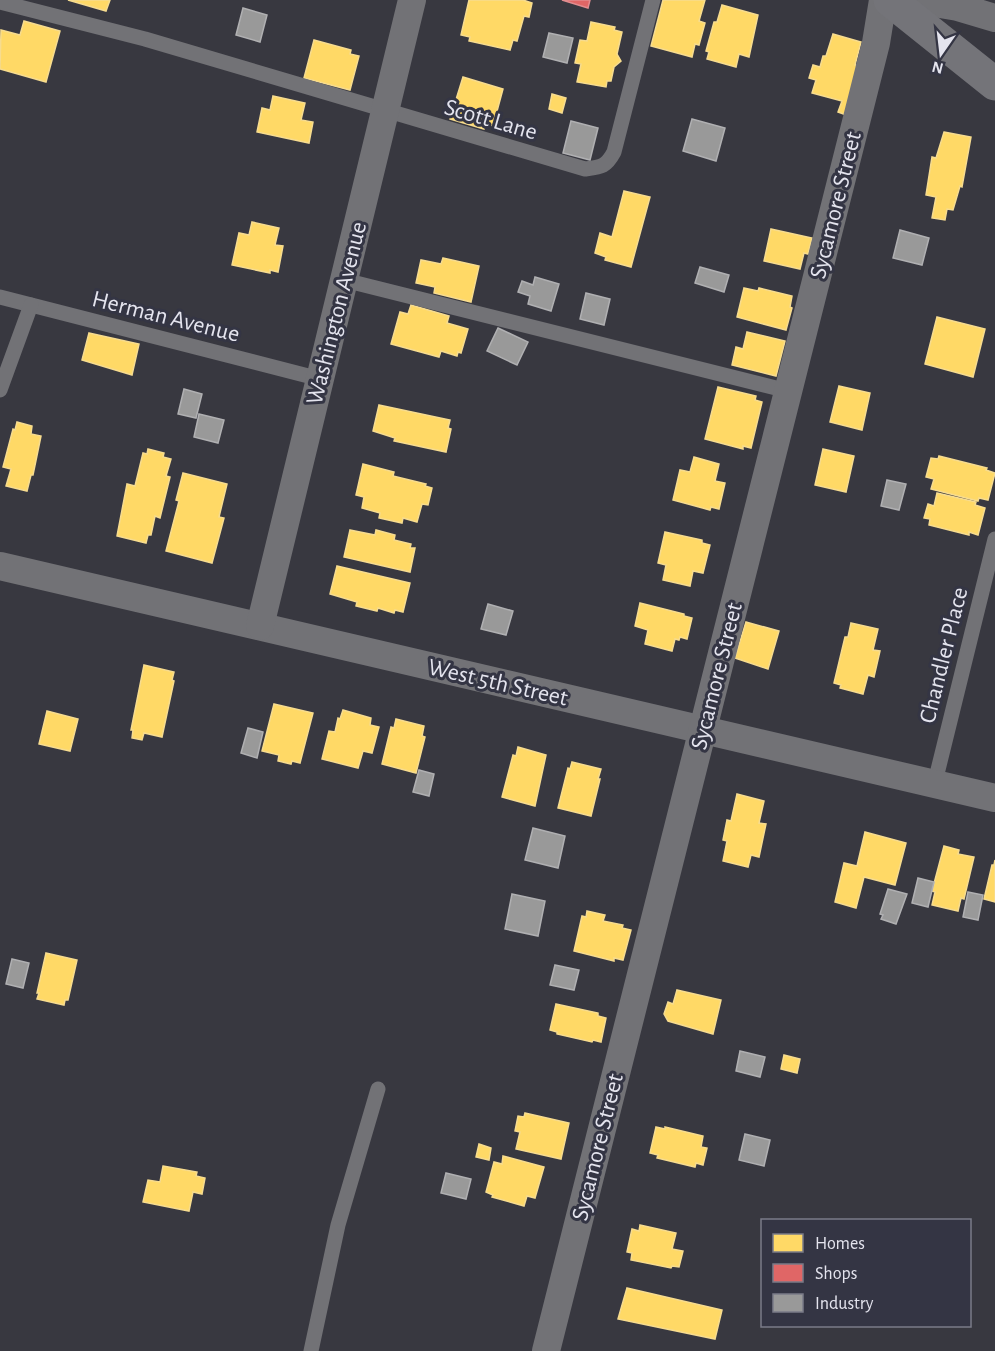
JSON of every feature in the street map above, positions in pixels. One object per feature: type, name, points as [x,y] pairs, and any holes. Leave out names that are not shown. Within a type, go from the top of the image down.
[{"type":"main road","points":[[890,0],[995,84]]},
{"type":"street","name":"Washington Avenue","points":[[260,627],[412,0]]},
{"type":"street","name":"Sycamore Street","points":[[546,1351],[876,43],[883,0]]},
{"type":"street","points":[[916,0],[958,7],[995,18]]},
{"type":"street","name":"West 5th Street","points":[[0,566],[995,798]]},
{"type":"lane","name":"Scott Lane","points":[[0,2],[145,39],[385,112],[585,169],[601,167],[609,162],[614,152],[653,0]]},
{"type":"lane","points":[[344,280],[788,391]]},
{"type":"lane","name":"Herman Avenue","points":[[0,297],[320,379]]},
{"type":"lane","points":[[0,390],[31,304]]},
{"type":"lane","name":"Chandler Place","points":[[934,782],[995,538]]},
{"type":"lane","points":[[311,1351],[338,1225],[378,1089]]},
{"type":"building: Homes","points":[[68,0],[110,0],[106,11]]},
{"type":"building: Homes","points":[[469,0],[523,0],[532,3],[529,17],[524,16],[517,41],[513,40],[510,50],[469,41],[470,37],[461,35]]},
{"type":"building: Homes","points":[[663,0],[705,0],[699,21],[705,23],[699,45],[695,44],[692,57],[651,46]]},
{"type":"building: Homes","points":[[722,5],[758,15],[749,57],[739,54],[736,67],[707,59],[709,52],[706,51],[714,22],[717,22]]},
{"type":"building: Homes","points":[[24,21],[60,31],[46,82],[0,69],[1,30],[20,35]]},
{"type":"building: Homes","points":[[591,22],[615,27],[614,30],[622,32],[617,54],[621,61],[614,67],[611,81],[607,81],[606,87],[577,82],[581,64],[575,63],[580,40],[587,41]]},
{"type":"building: Homes","points":[[833,34],[861,42],[855,65],[862,67],[849,116],[838,112],[842,101],[812,93],[816,80],[809,78],[813,65],[820,67],[823,56],[826,56]]},
{"type":"building: Homes","points":[[314,40],[351,50],[350,54],[359,56],[350,90],[304,78]]},
{"type":"building: Homes","points":[[463,77],[503,89],[493,126],[486,123],[484,129],[450,119]]},
{"type":"building: Homes","points":[[552,94],[566,98],[562,113],[549,109]]},
{"type":"building: Homes","points":[[273,96],[305,103],[301,120],[313,122],[309,143],[257,132],[262,108],[270,110]]},
{"type":"building: Homes","points":[[944,132],[971,137],[962,187],[960,186],[953,210],[947,209],[945,220],[932,218],[936,197],[926,195],[932,157],[936,158]]},
{"type":"building: Homes","points":[[624,191],[650,197],[631,267],[605,260],[606,257],[595,253],[600,233],[612,237]]},
{"type":"building: Homes","points":[[252,222],[279,228],[275,245],[283,246],[278,272],[270,270],[270,273],[232,265],[239,233],[249,235]]},
{"type":"building: Homes","points":[[771,229],[812,238],[808,254],[804,253],[800,269],[764,261]]},
{"type":"building: Homes","points":[[443,258],[479,266],[471,302],[434,293],[435,287],[416,283],[421,260],[441,264]]},
{"type":"building: Homes","points":[[744,288],[758,291],[759,288],[792,296],[790,307],[792,308],[786,330],[737,317]]},
{"type":"building: Homes","points":[[411,305],[449,316],[447,323],[468,329],[461,353],[458,352],[457,356],[441,351],[439,357],[391,344],[400,312],[408,314]]},
{"type":"building: Homes","points":[[937,317],[985,329],[973,377],[925,364]]},
{"type":"building: Homes","points":[[747,332],[785,341],[776,376],[732,365],[736,347],[743,349]]},
{"type":"building: Homes","points":[[89,333],[139,344],[132,375],[82,360]]},
{"type":"building: Homes","points":[[839,386],[870,393],[862,430],[830,422]]},
{"type":"building: Homes","points":[[718,387],[756,396],[755,400],[762,402],[751,448],[743,446],[743,449],[705,439]]},
{"type":"building: Homes","points":[[379,405],[450,420],[448,428],[451,429],[446,452],[394,441],[395,438],[373,431]]},
{"type":"building: Homes","points":[[17,422],[32,426],[31,434],[41,436],[33,475],[31,475],[27,491],[6,486],[11,469],[3,467]]},
{"type":"building: Homes","points":[[148,449],[164,453],[163,457],[171,459],[166,476],[170,477],[160,518],[155,516],[151,535],[148,535],[146,543],[117,536],[127,484],[135,486],[143,453],[147,454]]},
{"type":"building: Homes","points":[[823,449],[854,456],[846,492],[815,485]]},
{"type":"building: Homes","points":[[939,456],[987,468],[986,470],[995,473],[988,500],[979,498],[978,501],[931,489],[934,479],[926,477],[931,458],[938,459]]},
{"type":"building: Homes","points":[[694,457],[719,464],[715,481],[725,483],[719,509],[711,507],[710,510],[673,500],[680,470],[690,472]]},
{"type":"building: Homes","points":[[363,464],[394,472],[393,476],[426,484],[425,486],[432,488],[428,505],[422,504],[417,522],[403,518],[402,523],[379,518],[380,513],[362,508],[364,497],[356,495]]},
{"type":"building: Homes","points":[[183,473],[227,484],[219,517],[224,518],[212,563],[166,551],[179,501],[176,500]]},
{"type":"building: Homes","points":[[937,493],[976,502],[975,505],[985,508],[978,535],[929,525],[930,519],[924,518],[928,504],[934,506]]},
{"type":"building: Homes","points":[[350,530],[375,535],[376,530],[395,535],[394,540],[411,544],[410,548],[415,548],[410,572],[344,557]]},
{"type":"building: Homes","points":[[665,532],[702,540],[702,543],[710,545],[703,573],[693,571],[690,586],[663,580],[666,565],[658,563]]},
{"type":"building: Homes","points":[[337,566],[410,583],[403,612],[395,610],[394,613],[378,608],[377,611],[356,606],[357,602],[330,594]]},
{"type":"building: Homes","points":[[640,603],[692,618],[687,639],[680,637],[679,640],[675,639],[672,651],[645,644],[648,630],[635,626]]},
{"type":"building: Homes","points":[[746,622],[779,631],[768,669],[735,658]]},
{"type":"building: Homes","points":[[851,623],[878,629],[873,650],[880,651],[874,677],[868,675],[863,694],[840,688],[841,685],[834,683],[845,637],[848,637]]},
{"type":"building: Homes","points":[[144,665],[174,672],[172,680],[174,681],[162,737],[144,733],[142,740],[132,738],[133,730],[131,730]]},
{"type":"building: Homes","points":[[274,704],[313,713],[300,763],[292,761],[291,764],[278,761],[279,755],[262,751]]},
{"type":"building: Homes","points":[[343,710],[371,718],[370,725],[379,727],[372,753],[363,751],[358,768],[322,759],[329,731],[335,732],[338,718],[340,719]]},
{"type":"building: Homes","points":[[47,711],[78,719],[70,751],[39,744]]},
{"type":"building: Homes","points":[[396,719],[424,726],[422,736],[425,737],[416,773],[382,764],[391,727],[394,728]]},
{"type":"building: Homes","points":[[518,747],[546,755],[535,806],[502,797],[513,755],[516,756]]},
{"type":"building: Homes","points":[[572,762],[601,769],[591,816],[558,808],[568,768],[570,769]]},
{"type":"building: Homes","points":[[737,794],[764,801],[759,823],[766,824],[759,857],[751,855],[748,867],[723,861],[727,841],[723,840],[727,820],[731,821]]},
{"type":"building: Homes","points":[[865,832],[906,843],[895,885],[864,877],[856,908],[835,902],[844,863],[857,866]]},
{"type":"building: Homes","points":[[944,846],[959,850],[958,854],[974,857],[964,899],[961,898],[958,911],[932,905],[935,892],[932,891]]},
{"type":"building: Homes","points":[[995,860],[995,902],[984,899]]},
{"type":"building: Homes","points":[[587,911],[605,915],[603,921],[623,925],[622,928],[631,930],[623,960],[614,958],[614,961],[574,951],[582,916],[586,917]]},
{"type":"building: Homes","points":[[46,953],[77,960],[68,1000],[65,1000],[64,1005],[37,999]]},
{"type":"building: Homes","points":[[677,990],[721,1000],[713,1034],[668,1021],[664,1014],[668,1002],[673,1004]]},
{"type":"building: Homes","points":[[556,1004],[598,1013],[598,1016],[606,1018],[601,1042],[557,1034],[550,1030]]},
{"type":"building: Homes","points":[[784,1055],[800,1059],[797,1073],[781,1069]]},
{"type":"building: Homes","points":[[525,1113],[569,1123],[561,1159],[516,1149],[520,1132],[515,1131],[518,1116],[524,1117]]},
{"type":"building: Homes","points":[[656,1127],[703,1136],[701,1147],[707,1148],[703,1165],[696,1163],[695,1167],[657,1158],[658,1155],[650,1153]]},
{"type":"building: Homes","points":[[479,1144],[491,1148],[489,1160],[476,1157]]},
{"type":"building: Homes","points":[[503,1156],[544,1167],[535,1198],[527,1196],[524,1206],[492,1197],[493,1195],[486,1192],[494,1162],[502,1164]]},
{"type":"building: Homes","points":[[163,1166],[197,1172],[196,1176],[205,1178],[202,1194],[193,1192],[189,1211],[143,1202],[148,1180],[160,1182]]},
{"type":"building: Homes","points":[[640,1225],[676,1233],[672,1249],[683,1251],[679,1267],[672,1266],[671,1268],[631,1260],[632,1253],[627,1252],[632,1229],[639,1231]]},
{"type":"building: Homes","points":[[627,1288],[722,1310],[715,1339],[618,1319]]},
{"type":"building: Shops","points":[[562,0],[590,0],[588,8]]},
{"type":"building: Industry","points":[[243,8],[267,15],[260,42],[236,35]]},
{"type":"building: Industry","points":[[549,33],[573,38],[567,63],[543,57]]},
{"type":"building: Industry","points":[[692,119],[725,128],[716,161],[683,151]]},
{"type":"building: Industry","points":[[571,121],[598,128],[590,160],[563,153]]},
{"type":"building: Industry","points":[[900,230],[929,238],[922,265],[893,258]]},
{"type":"building: Industry","points":[[700,267],[729,275],[724,292],[695,283]]},
{"type":"building: Industry","points":[[535,277],[559,284],[551,311],[528,304],[530,296],[518,292],[522,281],[533,285]]},
{"type":"building: Industry","points":[[586,293],[610,299],[604,325],[580,319]]},
{"type":"building: Industry","points":[[498,328],[528,342],[517,365],[487,351]]},
{"type":"building: Industry","points":[[184,389],[202,394],[196,418],[178,414]]},
{"type":"building: Industry","points":[[199,414],[224,420],[218,443],[194,437]]},
{"type":"building: Industry","points":[[887,480],[906,484],[899,510],[881,506]]},
{"type":"building: Industry","points":[[488,604],[513,611],[506,635],[481,629]]},
{"type":"building: Industry","points":[[248,728],[263,732],[257,758],[241,753]]},
{"type":"building: Industry","points":[[419,770],[434,774],[429,796],[413,792]]},
{"type":"building: Industry","points":[[533,828],[565,836],[558,868],[525,860]]},
{"type":"building: Industry","points":[[918,878],[934,882],[928,907],[912,903]]},
{"type":"building: Industry","points":[[888,889],[907,894],[896,924],[881,919],[883,915],[880,914]]},
{"type":"building: Industry","points":[[968,892],[983,895],[978,920],[963,917]]},
{"type":"building: Industry","points":[[512,894],[545,901],[538,936],[505,929]]},
{"type":"building: Industry","points":[[12,959],[29,963],[23,988],[6,984]]},
{"type":"building: Industry","points":[[555,965],[579,970],[574,990],[550,985]]},
{"type":"building: Industry","points":[[740,1051],[765,1057],[760,1077],[736,1071]]},
{"type":"building: Industry","points":[[745,1134],[770,1140],[764,1166],[739,1160]]},
{"type":"building: Industry","points":[[446,1173],[471,1179],[466,1199],[441,1193]]}]
